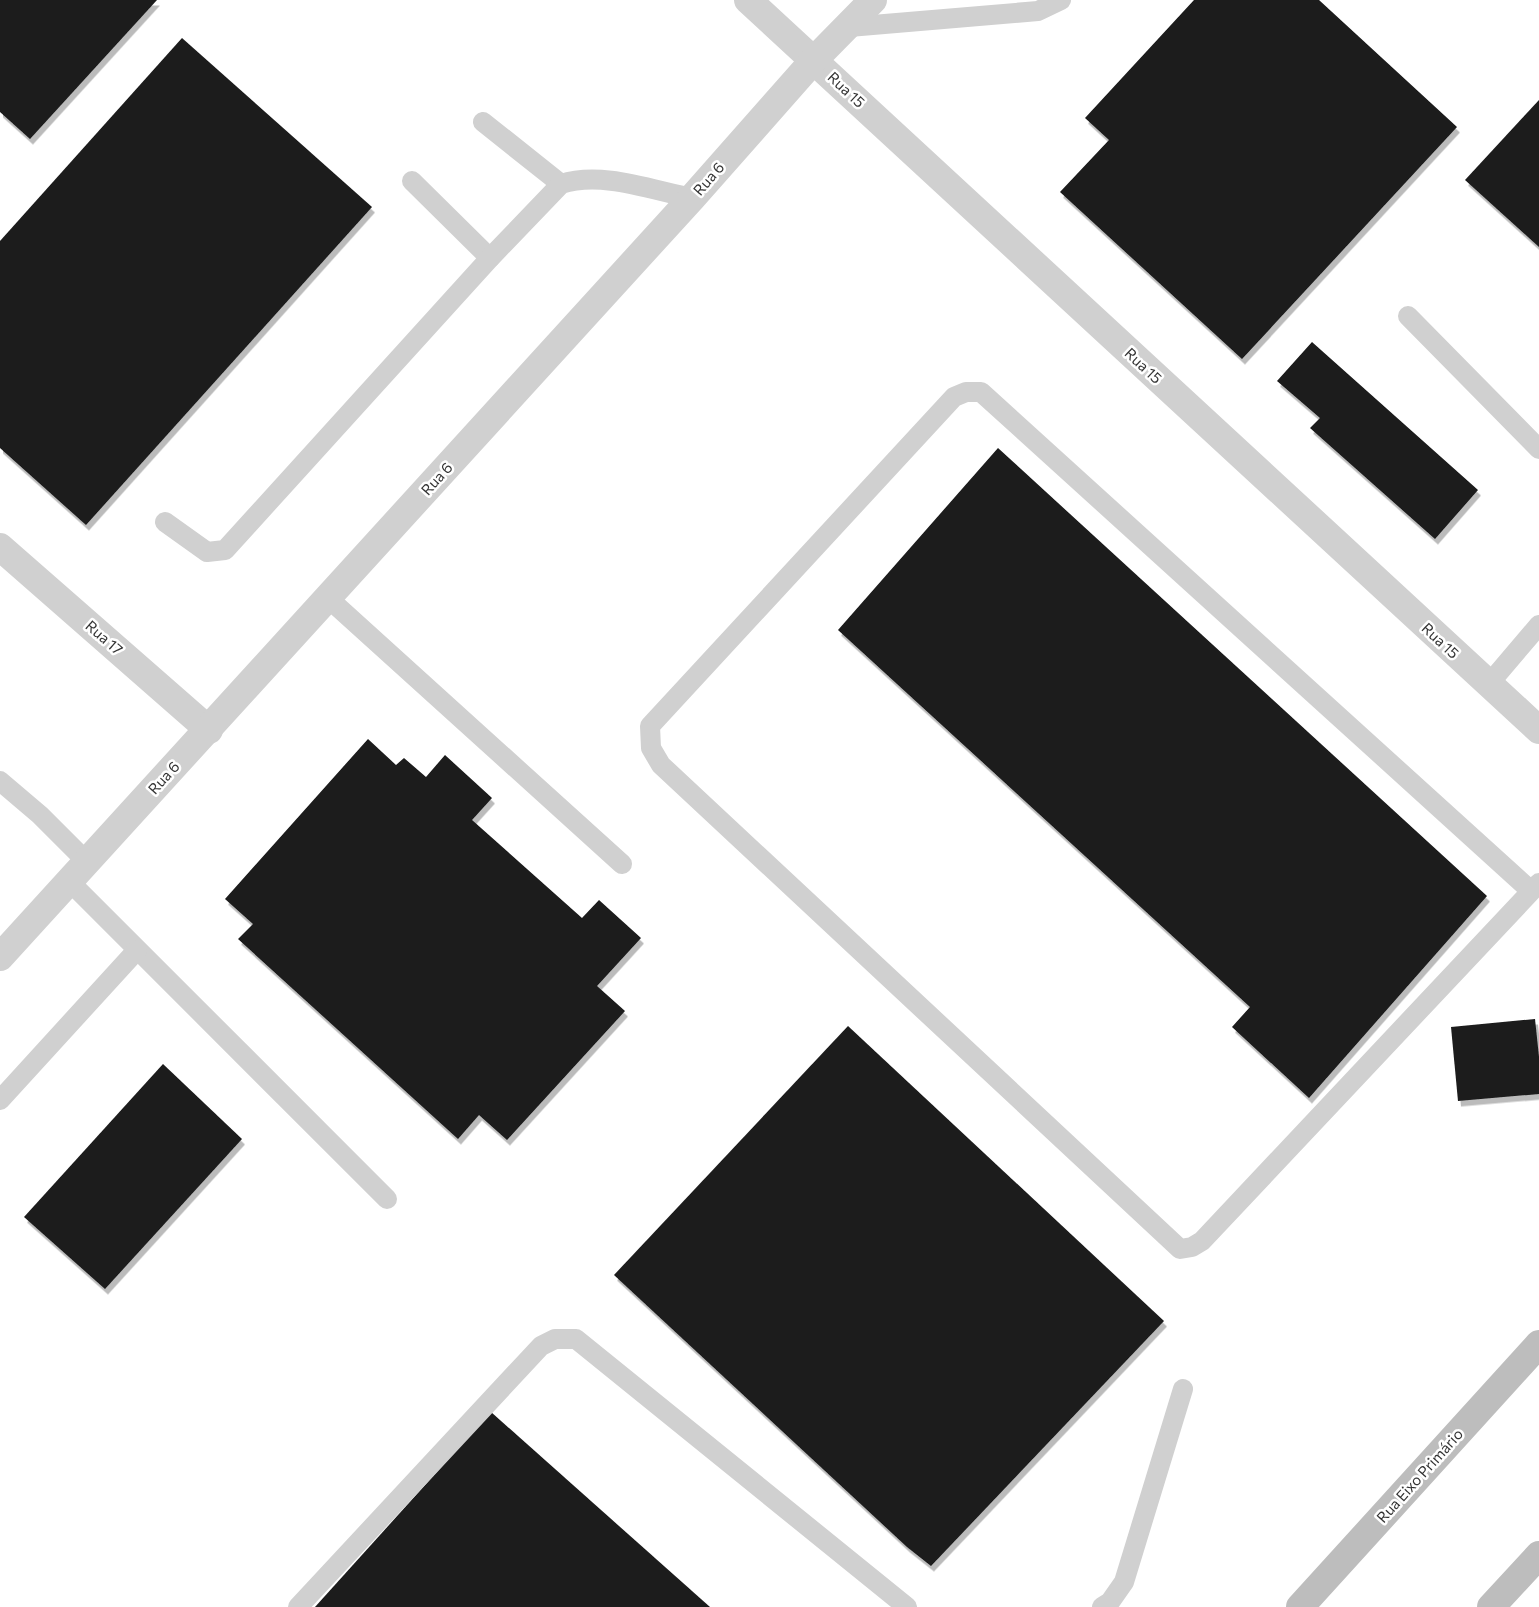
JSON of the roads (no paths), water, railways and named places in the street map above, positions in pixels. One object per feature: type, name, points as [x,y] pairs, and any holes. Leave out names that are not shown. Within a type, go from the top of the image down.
[{"type":"street","name":"Rua 15","points":[[748,0],[1488,685],[1539,730]]},
{"type":"street","name":"Rua 6","points":[[0,957],[692,198],[813,61],[849,27],[873,0]]},
{"type":"street","name":"Rua 17","points":[[0,547],[208,730]]},
{"type":"street","name":"Rua Eixo Primário","points":[[1300,1607],[1539,1344]]},
{"type":"street","points":[[1491,1607],[1539,1555]]},
{"type":"lane","points":[[849,27],[1038,11],[1061,0]]},
{"type":"lane","points":[[483,122],[561,184]]},
{"type":"lane","points":[[165,522],[208,552],[225,550],[490,258],[561,184],[577,179],[594,178],[692,198]]},
{"type":"lane","points":[[412,181],[490,258]]},
{"type":"lane","points":[[1408,316],[1539,449]]},
{"type":"lane","points":[[966,392],[981,392],[1534,887],[1202,1241],[1192,1247],[1180,1249],[661,765],[651,748],[650,726],[954,397],[966,392]]},
{"type":"lane","points":[[328,598],[622,864]]},
{"type":"lane","points":[[1488,685],[1539,625]]},
{"type":"lane","points":[[0,781],[40,815],[78,872],[137,950],[387,1199]]},
{"type":"lane","points":[[0,1100],[137,950]]},
{"type":"lane","points":[[298,1607],[541,1346],[555,1339],[576,1339],[907,1607]]},
{"type":"lane","points":[[1102,1607],[1110,1602],[1124,1582],[1183,1389]]}]
